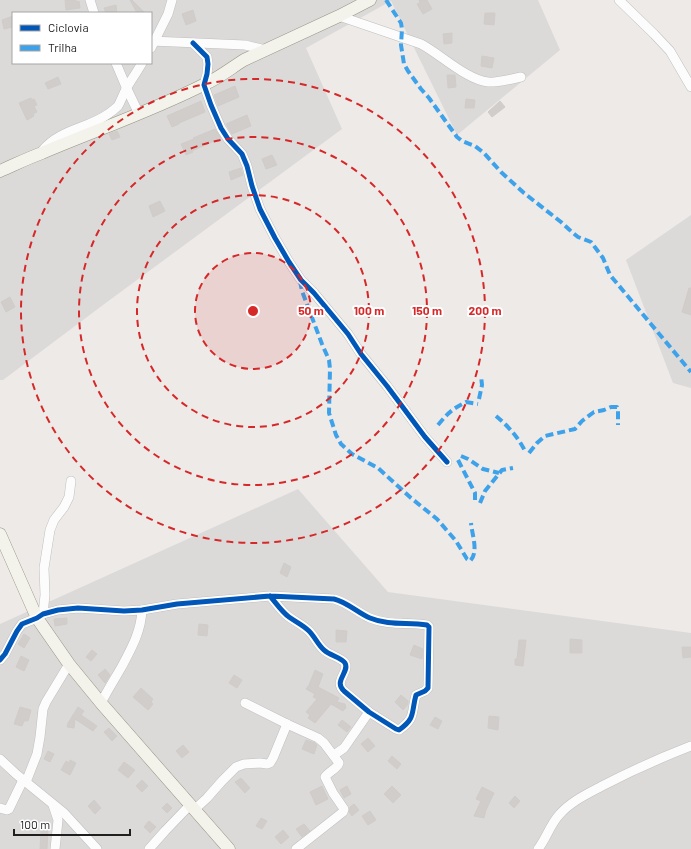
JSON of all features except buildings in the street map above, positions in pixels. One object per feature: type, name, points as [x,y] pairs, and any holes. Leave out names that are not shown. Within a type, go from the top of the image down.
[{"type":"street","points":[[90,0],[94,12]]},
{"type":"street","points":[[172,0],[168,14],[152,43],[245,45],[266,50]]},
{"type":"street","points":[[0,171],[139,114],[204,85],[232,67],[370,0]]},
{"type":"street","points":[[619,0],[670,51],[691,87]]},
{"type":"street","points":[[339,16],[421,44],[455,67],[478,80],[489,82],[521,77]]},
{"type":"street","points":[[193,43],[204,52],[207,57],[207,74],[204,85],[211,105],[221,128],[228,139],[242,154],[260,209],[275,238],[301,280],[314,293],[348,334],[361,354],[425,437],[447,462]]},
{"type":"street","points":[[116,64],[139,114]]},
{"type":"street","points":[[41,153],[46,147],[67,132],[88,125],[108,114],[118,106],[141,64]]},
{"type":"street","points":[[40,616],[45,595],[44,568],[50,530],[54,520],[64,507],[69,497],[71,481]]},
{"type":"street","points":[[0,534],[40,616],[69,664],[101,703],[229,849]]},
{"type":"street","points":[[0,660],[22,624],[58,610],[78,608],[124,611],[142,610],[177,604],[270,596],[334,599],[341,601],[369,618],[384,623],[420,624],[427,625],[429,627],[428,688],[416,695],[414,712],[409,723],[399,730],[369,712],[341,688],[340,684],[346,667],[345,663],[323,649],[310,631],[288,616],[270,596]]},
{"type":"street","points":[[101,703],[140,630],[142,610]]},
{"type":"street","points":[[0,808],[7,810],[10,809],[25,781],[37,754],[43,709],[69,664]]},
{"type":"street","points":[[245,703],[318,738],[324,742],[339,763],[339,765],[325,777],[333,793],[344,809],[343,812],[296,849]]},
{"type":"street","points":[[334,755],[344,748],[369,712]]},
{"type":"street","points":[[149,849],[165,831],[192,808],[207,798],[236,768],[244,764],[270,763],[287,724]]},
{"type":"street","points":[[538,849],[558,816],[568,806],[623,775],[662,757],[691,746]]},
{"type":"street","points":[[0,759],[64,813],[97,849]]},
{"type":"street","points":[[53,805],[58,820],[55,849]]},
{"type":"shaded area","points":[[0,0],[538,0],[560,50],[457,135],[391,1],[306,48],[342,129],[3,380],[0,380]]},
{"type":"shaded area","points":[[691,215],[691,388],[673,383],[626,260]]},
{"type":"shaded area","points":[[298,489],[388,592],[691,633],[691,849],[0,849],[0,624]]},
{"type":"marked path","points":[[386,0],[401,23],[401,45],[404,64],[457,137],[462,141],[475,146],[484,153],[501,172],[524,193],[578,237],[591,242],[603,258],[610,275],[691,372]]},
{"type":"marked path","points":[[300,281],[302,291],[329,360],[329,413],[336,435],[341,444],[352,454],[378,468],[437,519],[456,541],[467,559],[470,561],[473,557],[475,548],[471,523]]},
{"type":"marked path","points":[[479,399],[482,385],[481,376]]},
{"type":"marked path","points":[[438,425],[450,412],[466,402],[478,404]]},
{"type":"marked path","points":[[529,453],[545,436],[575,429],[582,421],[594,412],[611,407],[617,407],[618,425]]},
{"type":"marked path","points":[[496,416],[512,432],[525,451]]},
{"type":"marked path","points":[[461,456],[483,469],[499,473]]},
{"type":"marked path","points":[[458,460],[475,493],[475,502]]},
{"type":"marked path","points":[[480,503],[485,491],[502,470],[513,468]]},
{"type":"cycle path","points":[[193,43],[207,57],[207,74],[204,85],[221,128],[228,139],[242,154],[260,209],[289,262],[301,280],[314,293],[348,334],[361,354],[425,437],[447,462]]},
{"type":"cycle path","points":[[0,660],[22,624],[43,614],[58,610],[78,608],[124,611],[142,610],[177,604],[270,596],[334,599],[339,600],[370,618],[384,622],[420,624],[427,625],[429,627],[428,688],[416,695],[412,715],[408,722],[399,730],[396,729],[369,712],[344,691],[340,684],[346,666],[345,663],[324,650],[309,631],[286,615],[270,596]]}]
